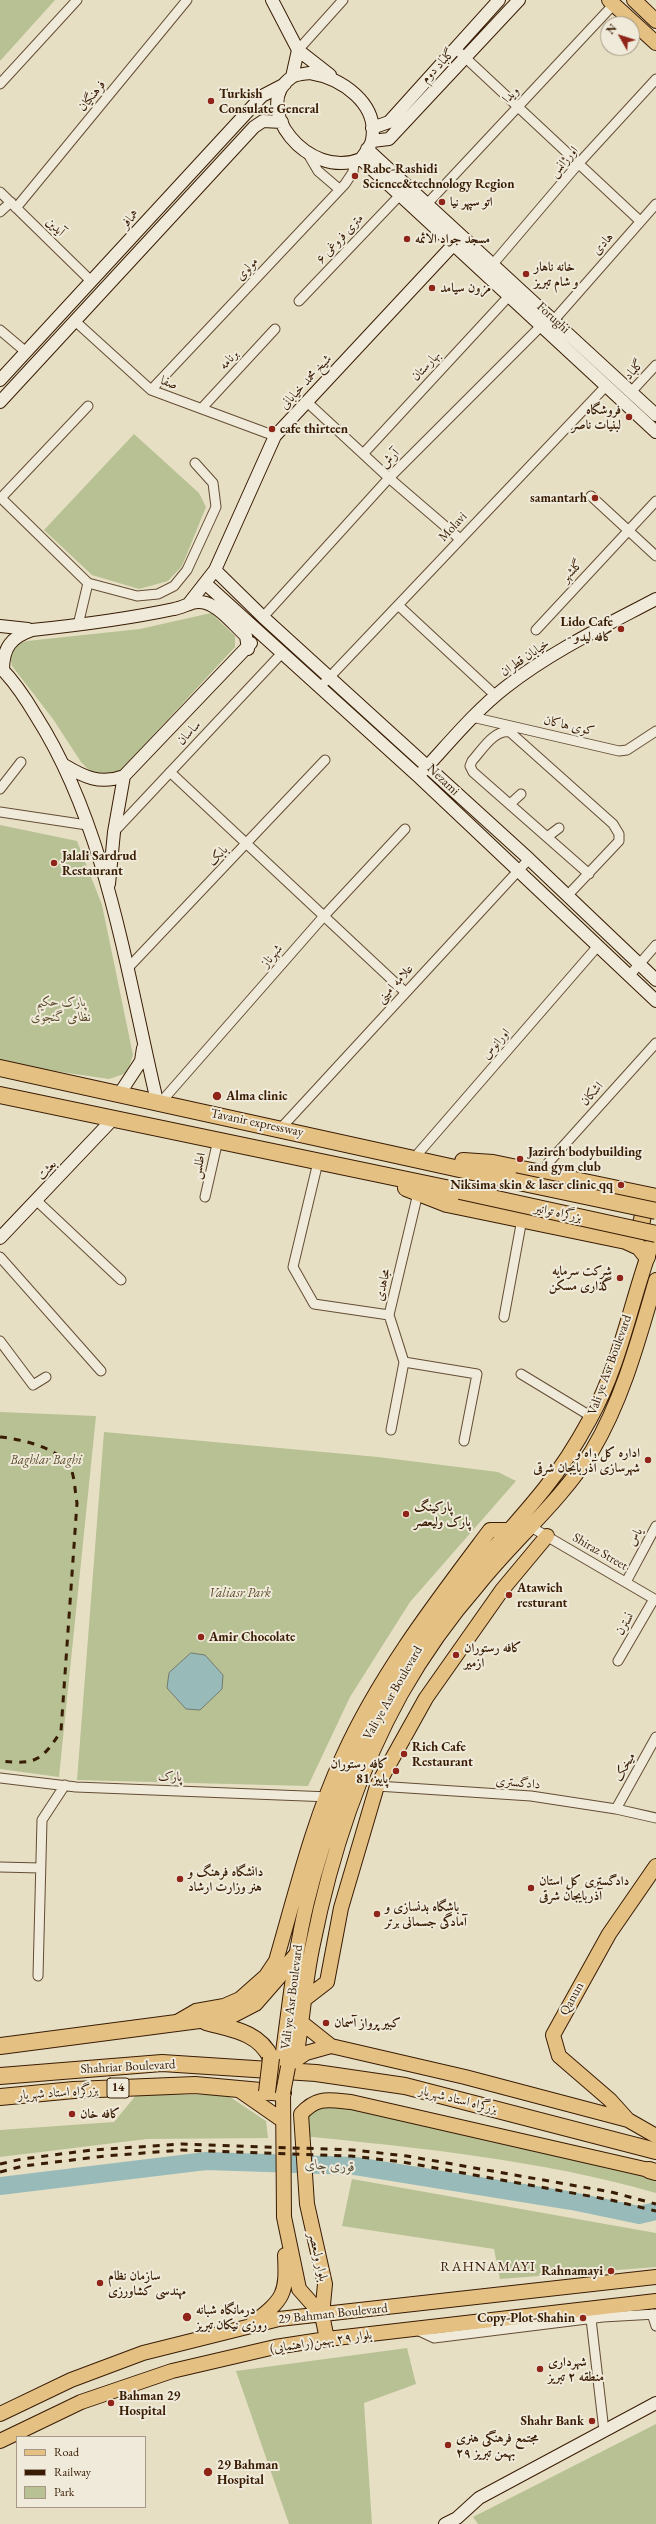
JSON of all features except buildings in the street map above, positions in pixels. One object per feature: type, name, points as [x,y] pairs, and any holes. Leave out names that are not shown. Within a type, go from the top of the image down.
[{"type":"highway","name":"Tavanir expressway","points":[[0,1068],[159,1101],[418,1158],[514,1181]]},
{"type":"highway","name":"Tavanir expressway","points":[[0,1095],[218,1140],[383,1177],[460,1191]]},
{"type":"highway","points":[[418,1158],[493,1162],[638,1195],[656,1197]]},
{"type":"highway","points":[[383,1177],[447,1204],[626,1241],[639,1247],[647,1257]]},
{"type":"highway","name":"بزرگراه توانیر","points":[[514,1181],[656,1212]]},
{"type":"highway","name":"بزرگراه توانیر","points":[[460,1191],[656,1234]]},
{"type":"highway","points":[[626,1241],[637,1232],[643,1220],[643,1207],[638,1195]]},
{"type":"highway","points":[[0,2046],[230,2016],[255,2003],[296,1956]]},
{"type":"highway","points":[[202,2020],[255,2038],[266,2047],[271,2058],[275,2093]]},
{"type":"highway","name":"بزرگراه استاد شهریار","points":[[0,2076],[162,2063],[330,2074],[405,2086],[656,2151]]},
{"type":"highway","name":"بزرگراه استاد شهریار","points":[[0,2097],[74,2090],[195,2085],[275,2093]]},
{"type":"main road","points":[[272,0],[298,50],[358,97],[364,105],[372,128],[364,153],[341,164],[328,162],[308,154],[293,141],[282,122],[278,110],[278,96],[289,80],[298,50]]},
{"type":"main road","name":"گلباد دوم","points":[[372,128],[389,122],[499,0]]},
{"type":"main road","points":[[634,0],[655,17]]},
{"type":"main road","name":"گلباد دوم","points":[[364,153],[389,139],[466,58],[516,1]]},
{"type":"main road","points":[[612,2],[656,43]]},
{"type":"main road","points":[[289,80],[310,73],[333,78]]},
{"type":"main road","name":"همافر","points":[[0,380],[262,96],[289,80]]},
{"type":"main road","points":[[0,402],[254,127],[264,121],[282,122]]},
{"type":"main road","name":"Forughi","points":[[364,153],[400,195],[656,432]]},
{"type":"main road","name":"Forughi","points":[[364,153],[427,204],[656,415]]},
{"type":"main road","points":[[194,169],[206,179]]},
{"type":"main road","name":"شیخ محمد خیابانی","points":[[190,602],[206,584],[215,570],[275,436],[454,244]]},
{"type":"main road","name":"Nezami","points":[[215,570],[263,617],[529,859],[656,980]]},
{"type":"main road","name":"Nezami","points":[[206,584],[283,652],[320,688],[418,776],[517,872],[656,1001]]},
{"type":"main road","name":"خیابان قطران","points":[[418,776],[472,717],[496,696],[547,658],[656,599]]},
{"type":"main road","points":[[159,1101],[144,1045],[128,968],[108,889],[87,825],[64,765],[26,700],[1,669],[2,656],[8,643],[18,634],[32,630],[128,619],[178,608],[190,602],[205,603],[214,607],[246,636],[248,649]]},
{"type":"main road","points":[[64,765],[83,776],[98,781],[114,780],[124,776],[248,649],[258,631],[263,617]]},
{"type":"main road","points":[[0,626],[32,630]]},
{"type":"main road","points":[[108,889],[114,832],[124,776]]},
{"type":"main road","points":[[593,943],[600,927]]},
{"type":"main road","points":[[120,1093],[141,1061],[144,1045]]},
{"type":"main road","name":"بعثت","points":[[0,1238],[37,1201],[113,1119]]},
{"type":"main road","name":"Vali ye Asr Boulevard","points":[[288,2067],[283,2052],[296,1956],[333,1797],[401,1676],[469,1578],[545,1489],[573,1450],[592,1417],[618,1353],[647,1257],[656,1234]]},
{"type":"main road","name":"Vali ye Asr Boulevard","points":[[288,2067],[298,2052],[312,1946],[326,1885],[357,1793],[401,1694],[469,1596],[531,1527],[591,1453],[606,1425],[632,1358],[656,1280]]},
{"type":"main road","points":[[305,1999],[327,1982],[341,1908],[377,1786],[426,1698],[502,1590],[547,1536]]},
{"type":"main road","points":[[176,2023],[196,2011],[224,2006],[240,1999],[266,1976],[276,1961],[333,1797]]},
{"type":"main road","name":"Qanun","points":[[628,2120],[610,2100],[559,2056],[553,2035],[609,1934],[656,1866]]},
{"type":"main road","points":[[302,2023],[331,2046],[465,2077],[628,2120],[656,2136]]},
{"type":"main road","points":[[288,2067],[306,2053],[331,2046]]},
{"type":"main road","name":"بلوار ولىعصر","points":[[288,2067],[275,2093],[282,2120],[284,2217],[299,2289],[322,2315]]},
{"type":"main road","points":[[236,2088],[282,2120]]},
{"type":"main road","name":"بلوار ولىعصر","points":[[322,2315],[325,2284],[307,2204],[301,2114],[310,2104],[324,2099],[351,2102],[652,2171]]},
{"type":"main road","points":[[249,2326],[276,2304],[286,2284],[284,2217]]},
{"type":"main road","name":"29 Bahman Boulevard","points":[[0,2414],[71,2380],[143,2353],[279,2319],[656,2277]]},
{"type":"main road","name":"بلوار ٢٩ بهمن(راهنمایی)","points":[[0,2441],[81,2402],[172,2371],[275,2347],[327,2339],[415,2329],[655,2310]]},
{"type":"main road","points":[[322,2315],[327,2339]]},
{"type":"main road","points":[[445,2524],[457,2518],[479,2498],[656,2404]]},
{"type":"street","points":[[0,84],[77,0]]},
{"type":"street","name":"فرهنگیان","points":[[0,212],[13,205],[188,0]]},
{"type":"street","points":[[298,50],[343,0]]},
{"type":"street","name":"ویدا","points":[[427,204],[612,2]]},
{"type":"street","points":[[455,48],[640,221]]},
{"type":"street","name":"اورژانس","points":[[493,264],[579,164],[656,78]]},
{"type":"street","name":"مولوی","points":[[150,390],[350,178],[364,153]]},
{"type":"street","points":[[308,154],[318,171],[339,189]]},
{"type":"street","name":"آیدین","points":[[0,192],[91,281]]},
{"type":"street","name":"۶ متری فروغی","points":[[299,301],[400,195]]},
{"type":"street","name":"هادی","points":[[554,320],[656,204]]},
{"type":"street","name":"بهارستان","points":[[362,454],[509,296]]},
{"type":"street","name":"صفا","points":[[75,321],[150,390],[275,436]]},
{"type":"street","name":"آرش","points":[[263,617],[389,478],[541,326]]},
{"type":"street","name":"برنامه","points":[[202,408],[275,329]]},
{"type":"street","points":[[0,330],[26,352]]},
{"type":"street","name":"گلباد","points":[[632,392],[656,365]]},
{"type":"street","name":"Molavi","points":[[320,688],[606,386]]},
{"type":"street","points":[[307,402],[362,454],[460,540]]},
{"type":"street","points":[[88,406],[1,498],[88,583],[137,596],[158,594],[174,586],[187,570],[216,507],[214,483],[195,463]]},
{"type":"street","points":[[591,496],[656,556]]},
{"type":"street","name":"گلشهر","points":[[536,630],[656,501]]},
{"type":"street","points":[[78,625],[88,583]]},
{"type":"street","points":[[398,605],[496,696]]},
{"type":"street","name":"ساسان","points":[[114,832],[283,652]]},
{"type":"street","name":"کوی هاکان","points":[[472,717],[620,751],[626,750],[656,732]]},
{"type":"street","points":[[568,896],[589,874],[619,841],[619,834],[613,824],[510,732],[503,731],[491,740],[472,761],[470,766],[510,804],[589,874]]},
{"type":"street","name":"بابک","points":[[128,968],[325,760]]},
{"type":"street","points":[[0,789],[21,762]]},
{"type":"street","points":[[170,772],[405,992]]},
{"type":"street","points":[[510,804],[521,794]]},
{"type":"street","points":[[0,812],[87,825]]},
{"type":"street","points":[[547,837],[559,828]]},
{"type":"street","name":"شهرناز","points":[[159,1101],[324,916],[405,829]]},
{"type":"street","name":"علامه امینی","points":[[281,1128],[529,859]]},
{"type":"street","name":"اورانوس","points":[[418,1158],[593,943]]},
{"type":"street","points":[[629,976],[656,945]]},
{"type":"street","name":"اشکان","points":[[548,1163],[656,1043]]},
{"type":"street","name":"اطلس","points":[[205,1197],[218,1140]]},
{"type":"street","points":[[318,1162],[293,1267],[314,1304],[389,1316]]},
{"type":"street","name":"مجاهدی","points":[[391,1430],[404,1362],[389,1316],[418,1193]]},
{"type":"street","points":[[37,1201],[121,1280]]},
{"type":"street","points":[[504,1317],[522,1220]]},
{"type":"street","points":[[0,1257],[102,1371]]},
{"type":"street","points":[[0,1341],[33,1385],[46,1377]]},
{"type":"street","points":[[404,1362],[477,1374],[464,1441]]},
{"type":"street","points":[[521,1374],[592,1417]]},
{"type":"street","name":"یاس","points":[[626,1582],[656,1526]]},
{"type":"street","name":"Shiraz Street","points":[[531,1527],[655,1600]]},
{"type":"street","name":"نسترن","points":[[618,1661],[655,1600]]},
{"type":"street","name":"میخک","points":[[616,1809],[656,1738]]},
{"type":"street","name":"پارک","points":[[0,1778],[65,1786],[333,1797]]},
{"type":"street","points":[[38,1976],[42,1820],[65,1786]]},
{"type":"street","name":"دادگستری","points":[[377,1786],[531,1796],[616,1809],[656,1818]]},
{"type":"street","points":[[0,1866],[40,1868]]},
{"type":"street","points":[[415,2329],[434,2338],[655,2310],[656,2326]]},
{"type":"street","points":[[591,2319],[604,2431]]},
{"type":"green space","points":[[0,0],[55,0],[0,61]]},
{"type":"green space","points":[[134,434],[199,493],[206,507],[182,566],[168,581],[139,589],[92,575],[44,530]]},
{"type":"green space","points":[[211,613],[235,636],[235,647],[119,772],[104,775],[90,771],[81,762],[53,719],[12,666],[10,655],[15,645],[27,641],[140,629]]},
{"type":"green space","name":"پارک حکیم نظامی گنجوی","points":[[0,825],[77,841],[102,905],[133,1055],[127,1073],[109,1079],[34,1068],[0,1060]]},
{"type":"green space","name":"Baghlar Baghi","points":[[0,1412],[96,1416],[59,1777],[0,1769]]},
{"type":"green space","name":"Valiasr Park","points":[[104,1432],[378,1457],[498,1472],[516,1481],[410,1602],[350,1697],[308,1786],[77,1780]]},
{"type":"green space","points":[[137,2094],[227,2095],[266,2121],[268,2138],[147,2139],[0,2157],[0,2130],[114,2122]]},
{"type":"green space","points":[[323,2105],[341,2106],[656,2172],[656,2193],[569,2172],[525,2164],[392,2145],[303,2136],[305,2118]]},
{"type":"green space","points":[[352,2179],[656,2233],[656,2267],[500,2279],[494,2249],[342,2226]]},
{"type":"green space","points":[[407,2348],[416,2384],[364,2403],[372,2524],[289,2524],[236,2371]]},
{"type":"green space","points":[[656,2424],[656,2524],[478,2524],[473,2517]]},
{"type":"water","points":[[191,1653],[205,1655],[223,1675],[222,1689],[200,1710],[186,1709],[167,1688],[169,1673]]},
{"type":"waterway","name":"قوری چای","points":[[0,2186],[206,2161],[355,2166],[572,2201],[639,2215],[656,2211]]},
{"type":"railway","points":[[0,1437],[29,1442],[59,1455],[71,1469],[77,1503],[61,1731],[43,1755],[36,1759],[22,1762],[0,1761]]},
{"type":"railway","points":[[0,2164],[22,2159],[92,2150],[182,2144],[353,2150],[407,2156],[611,2192],[656,2204]]},
{"type":"railway","points":[[0,2172],[23,2166],[105,2156],[182,2150],[351,2156],[403,2162],[611,2200],[656,2211]]},
{"type":"place","name":"Turkish Consulate General","points":[[211,101]]},
{"type":"place","name":"Rabe-Rashidi Science&technology Region","points":[[355,176]]},
{"type":"place","name":"اتو سپهر نیا","points":[[442,202]]},
{"type":"place","name":"مسجد جواد الائمه","points":[[407,239]]},
{"type":"place","name":"خانه ناهار و شام تبریز","points":[[526,274]]},
{"type":"place","name":"مزون سیامد","points":[[432,288]]},
{"type":"place","name":"فروشگاه لبنیات ناصر","points":[[629,417]]},
{"type":"place","name":"cafe thirteen","points":[[272,429]]},
{"type":"place","name":"samantarh","points":[[595,498]]},
{"type":"place","name":"Lido Cafe - کافه لیدو","points":[[621,629]]},
{"type":"place","name":"Jalali Sardrud Restaurant","points":[[54,863]]},
{"type":"place","name":"Alma clinic","points":[[217,1096]]},
{"type":"place","name":"Jazireh bodybuilding and gym club","points":[[520,1159]]},
{"type":"place","name":"Niksima skin & laser clinic qq","points":[[621,1185]]},
{"type":"place","name":"شرکت سرمایه گذاری مسکن","points":[[620,1278]]},
{"type":"place","name":"اداره کل راه و شهرسازی آذربایجان شرقی","points":[[648,1460]]},
{"type":"place","name":"پارکینگ پارک ولیعصر","points":[[406,1514]]},
{"type":"place","name":"Atawich resturant","points":[[509,1595]]},
{"type":"place","name":"Amir Chocolate","points":[[201,1637]]},
{"type":"place","name":"کافه رستوران ازمیر","points":[[456,1655]]},
{"type":"place","name":"Rich Cafe Restaurant","points":[[404,1754]]},
{"type":"place","name":"کافه رستوران پاییز 81","points":[[396,1771]]},
{"type":"place","name":"دانشگاه فرهنگ و هنر وزارت ارشاد","points":[[180,1879]]},
{"type":"place","name":"دادگستری کل استان آذربایجان شرقی","points":[[531,1888]]},
{"type":"place","name":"باشگاه بدنسازی و آمادگی جسمانی برتر","points":[[377,1914]]},
{"type":"place","name":"کبیر پرواز آسمان","points":[[326,2023]]},
{"type":"place","name":"کافه خان","points":[[72,2114]]},
{"type":"place","name":"Rahnamayi","points":[[611,2271]]},
{"type":"place","name":"سازمان نظام مهندسی کشاورزی","points":[[100,2283]]},
{"type":"place","name":"درمانگاه شبانه روزی نیکان تبریز","points":[[187,2317]]},
{"type":"place","name":"Copy-Plot-Shahin","points":[[583,2318]]},
{"type":"place","name":"شهرداری منطقه ۲ تبریز","points":[[540,2369]]},
{"type":"place","name":"Bahman 29 Hospital","points":[[111,2403]]},
{"type":"place","name":"Shahr Bank","points":[[592,2421]]},
{"type":"place","name":"مجتمع فرهنگی هنری ۲۹ بهمن تبریز","points":[[448,2445]]},
{"type":"place","name":"29 Bahman Hospital","points":[[208,2472]]},
{"type":"district","name":"RAHNAMAYI","points":[[488,2267]]}]
